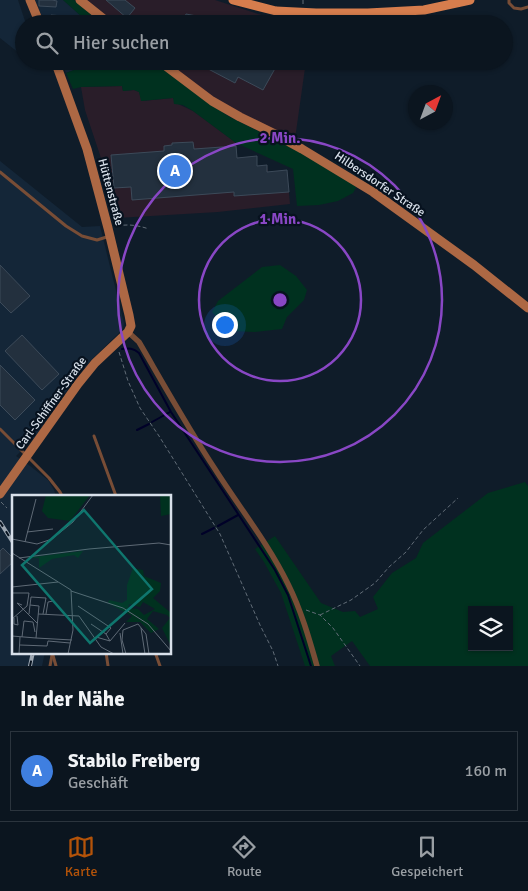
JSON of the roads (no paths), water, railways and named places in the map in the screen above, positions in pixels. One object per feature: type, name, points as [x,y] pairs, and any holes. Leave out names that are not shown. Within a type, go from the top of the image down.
[{"type":"main road","points":[[30,0],[36,15]]},
{"type":"main road","points":[[80,0],[99,15]]},
{"type":"main road","points":[[234,0],[276,11],[368,13],[424,10],[470,0]]},
{"type":"main road","name":"Hüttenstraße","points":[[58,70],[87,149],[129,316],[131,326],[128,332]]},
{"type":"main road","name":"Hilbersdorfer Straße","points":[[171,70],[212,101],[302,149],[373,192],[528,308]]},
{"type":"main road","name":"Carl-Schiffner-Straße","points":[[0,494],[78,384],[113,345],[128,332]]},
{"type":"street","points":[[128,332],[139,342],[214,468],[269,550],[299,607],[317,666]]},
{"type":"lane","points":[[509,0],[509,3],[514,8],[528,7]]},
{"type":"lane","points":[[0,172],[66,226],[82,236],[97,240],[109,232]]},
{"type":"lane","points":[[0,429],[55,484],[62,495]]},
{"type":"lane","points":[[94,436],[116,495]]},
{"type":"lane","points":[[156,654],[160,666]]},
{"type":"waterway","points":[[122,349],[131,349],[139,353],[171,412],[275,570],[288,595],[311,666]]},
{"type":"waterway","points":[[152,422],[170,412]]},
{"type":"waterway","points":[[137,430],[149,424]]},
{"type":"waterway","points":[[218,526],[238,515]]},
{"type":"waterway","points":[[202,534],[214,528]]},
{"type":"railway","points":[[0,522],[12,541]]},
{"type":"railway","points":[[30,666],[33,654]]},
{"type":"place","name":"Stabilo Freiberg","points":[[175,171]]}]
